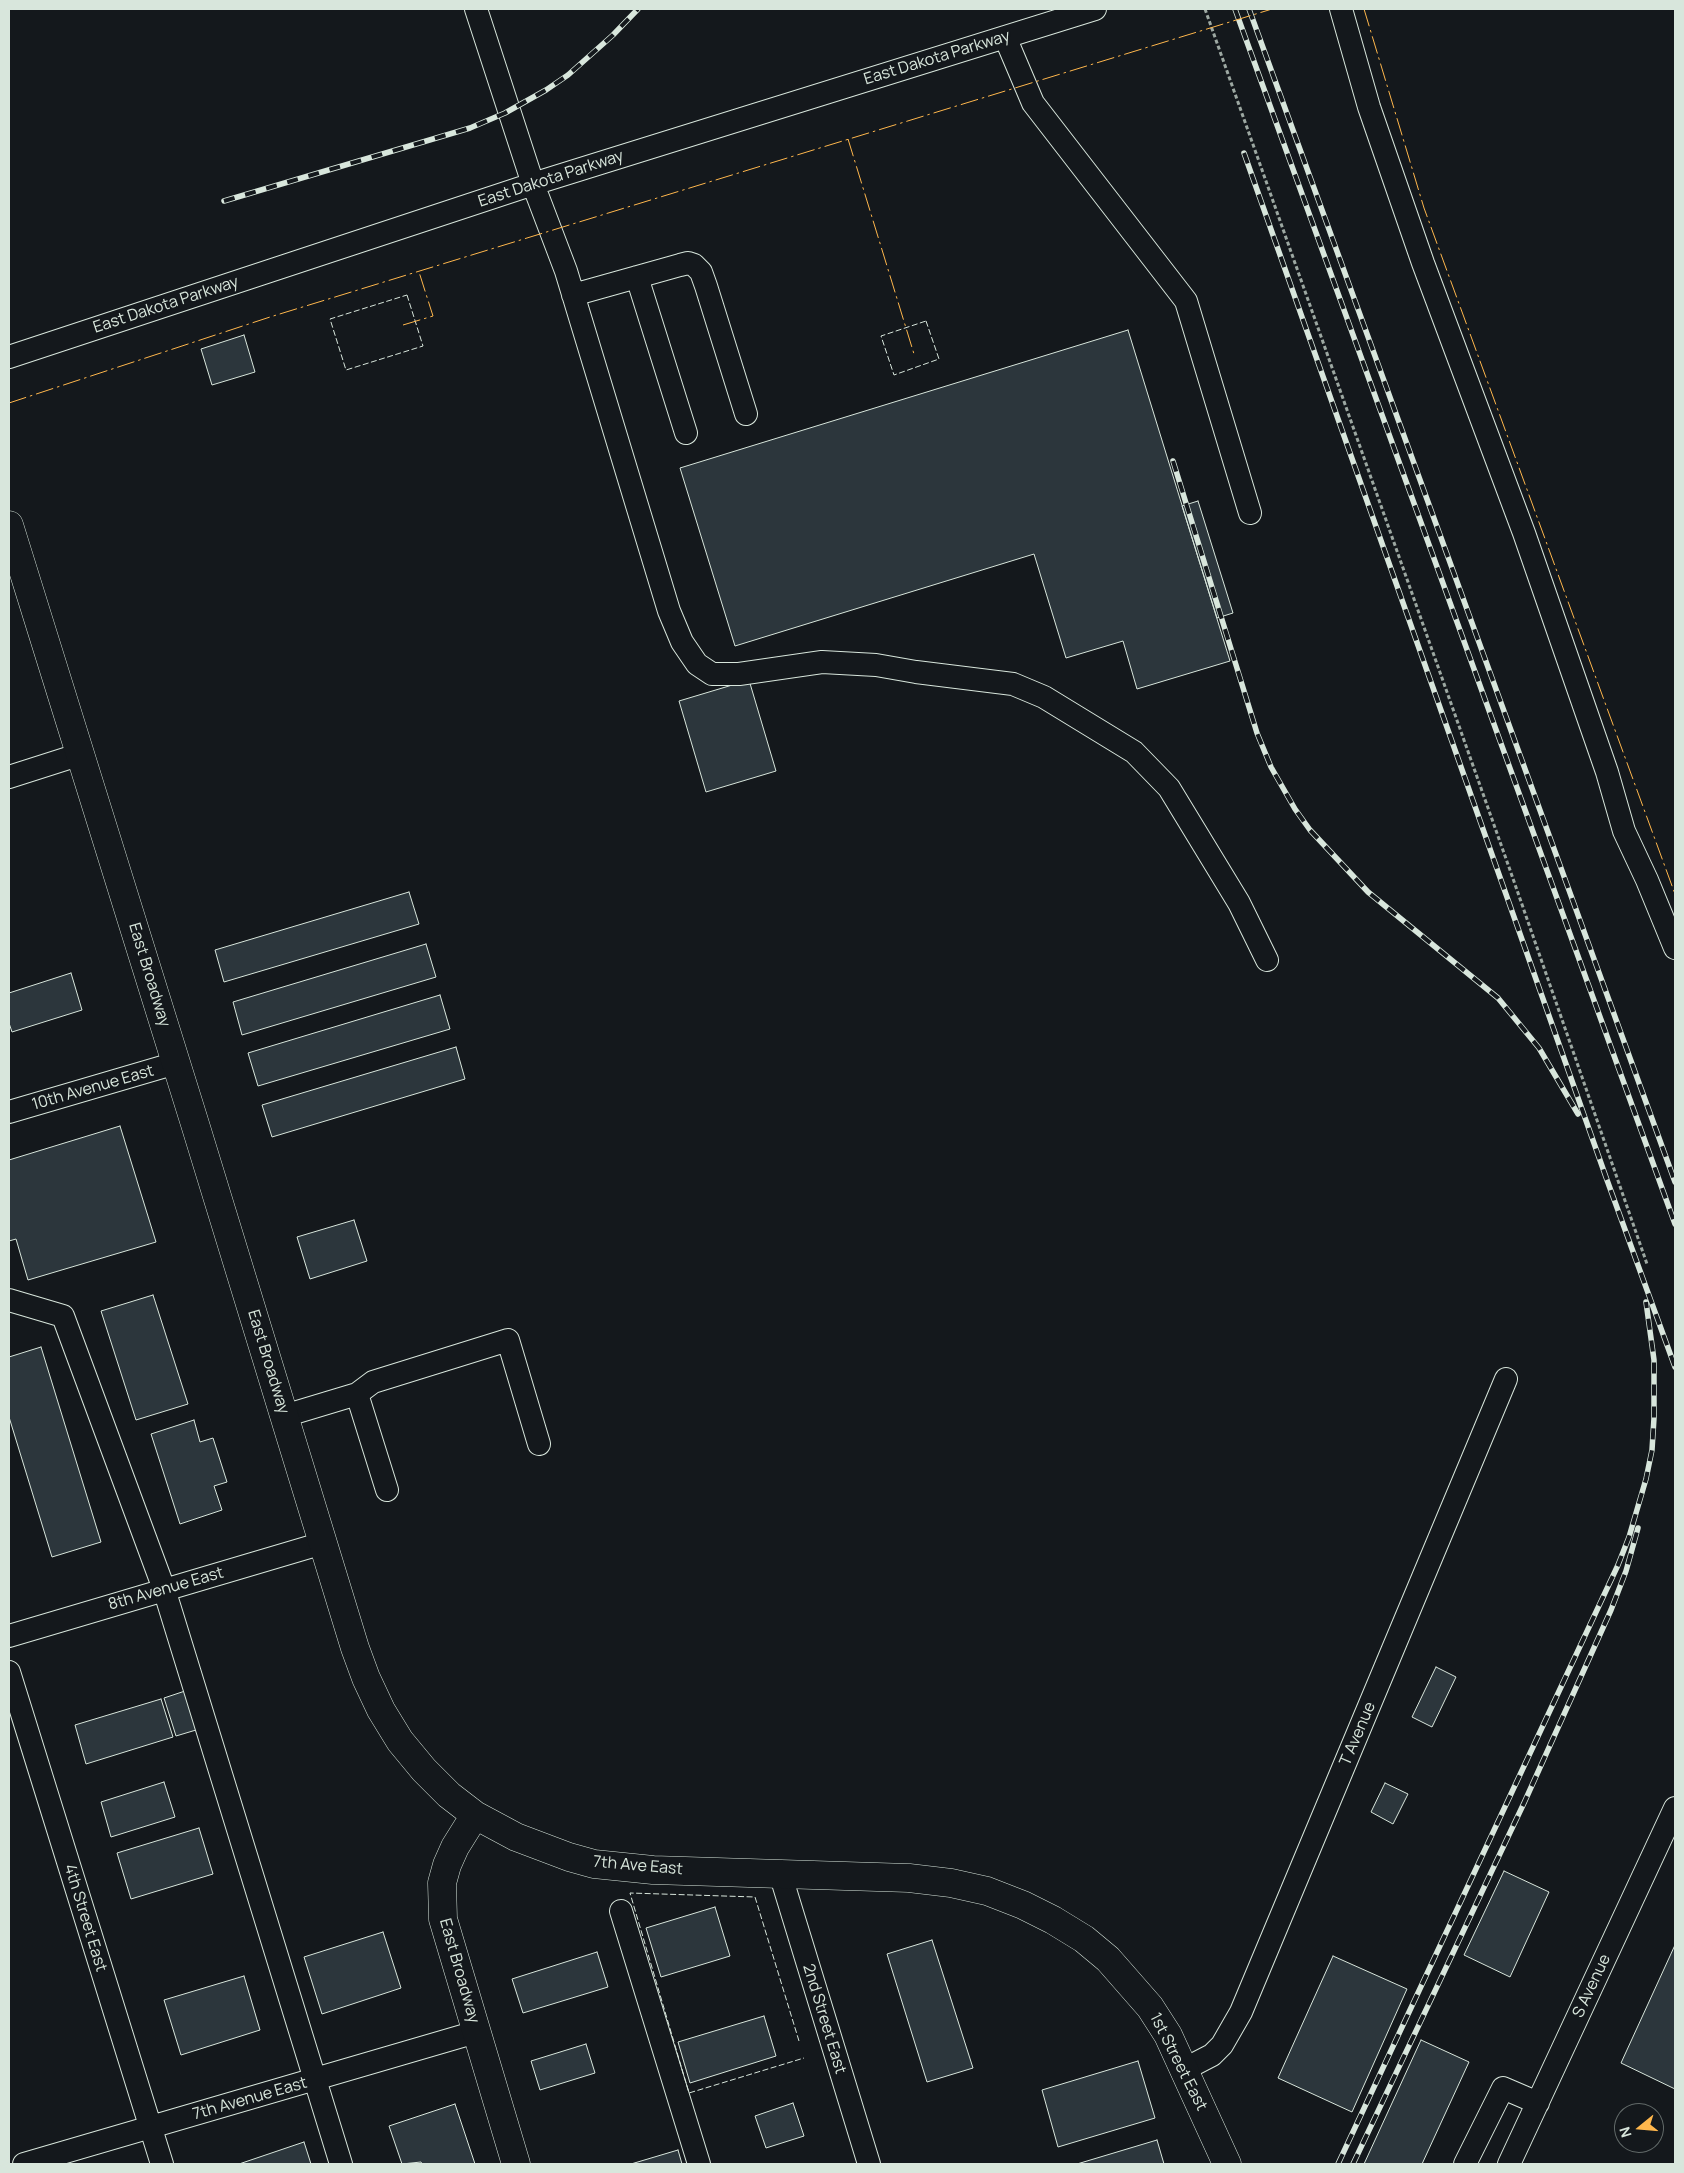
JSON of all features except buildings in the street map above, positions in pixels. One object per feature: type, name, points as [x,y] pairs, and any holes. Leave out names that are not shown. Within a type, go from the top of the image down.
[{"type":"main road","name":"East Broadway","points":[[9,525],[355,1648],[381,1710],[400,1741],[424,1770],[449,1795],[475,1815],[455,1847],[447,1865],[442,1883],[443,1919],[516,2164]]},
{"type":"main road","name":"7th Ave East","points":[[475,1815],[496,1828],[534,1845],[594,1864],[653,1870],[780,1873]]},
{"type":"main road","name":"1st Street East","points":[[780,1873],[909,1878],[951,1883],[987,1891],[1023,1905],[1053,1920],[1084,1940],[1108,1958],[1150,2007],[1168,2035],[1227,2164]]},
{"type":"street","points":[[476,9],[533,184],[573,295],[669,612],[682,642],[697,664],[712,674],[739,674],[822,662],[876,665],[1013,684],[1044,697],[1134,752],[1169,788],[1239,903],[1267,960]]},
{"type":"street","name":"East Dakota Parkway","points":[[9,357],[533,184],[1095,9]]},
{"type":"street","points":[[1341,9],[1369,107],[1423,263],[1527,542],[1607,772],[1624,831],[1648,880],[1675,948]]},
{"type":"street","points":[[1005,37],[1033,103],[1186,301],[1250,513]]},
{"type":"street","points":[[573,295],[688,263],[700,272],[746,414]]},
{"type":"street","points":[[637,277],[686,433]]},
{"type":"street","points":[[9,777],[80,754]]},
{"type":"street","name":"10th Avenue East","points":[[9,1112],[176,1063]]},
{"type":"street","points":[[9,1300],[63,1316],[164,1589],[340,2164]]},
{"type":"street","points":[[284,1416],[357,1394],[373,1382],[508,1340],[539,1444]]},
{"type":"street","name":"T Avenue","points":[[1185,2069],[1212,2055],[1222,2045],[1241,2012],[1506,1379]]},
{"type":"street","points":[[357,1394],[387,1490]]},
{"type":"street","name":"8th Avenue East","points":[[9,1636],[323,1543]]},
{"type":"street","name":"4th Street East","points":[[9,1672],[162,2164]]},
{"type":"street","name":"S Avenue","points":[[1510,2164],[1675,1808]]},
{"type":"street","name":"2nd Street East","points":[[780,1873],[869,2164]]},
{"type":"street","points":[[621,1911],[698,2164]]},
{"type":"street","name":"7th Avenue East","points":[[24,2164],[476,2032]]},
{"type":"street","points":[[1465,2164],[1502,2088],[1538,2103]]},
{"type":"path","points":[[1205,9],[1507,861],[1647,1264]]},
{"type":"railway","points":[[224,201],[470,128],[505,113],[568,75],[613,35],[638,9]]},
{"type":"railway","points":[[1235,9],[1675,1224]]},
{"type":"railway","points":[[1249,9],[1675,1182]]},
{"type":"railway","points":[[1244,153],[1607,1180],[1675,1367]]},
{"type":"railway","points":[[1173,461],[1257,733],[1271,767],[1295,809],[1310,830],[1368,892],[1498,998],[1539,1048],[1578,1114]]},
{"type":"railway","points":[[1338,2164],[1618,1565],[1629,1537],[1646,1479],[1652,1450],[1654,1360],[1646,1302]]},
{"type":"railway","points":[[1353,2164],[1524,1803],[1611,1610],[1626,1571],[1638,1528]]},
{"type":"fence","points":[[407,295],[423,346],[346,370],[330,319],[407,295]]},
{"type":"fence","points":[[926,321],[939,359],[894,375],[881,336],[926,321]]},
{"type":"fence","points":[[799,2041],[755,1897],[630,1893],[689,2093],[804,2058]]},
{"type":"power","points":[[9,403],[270,317],[1272,9]]},
{"type":"power","points":[[1364,9],[1424,208],[1675,894]]},
{"type":"power","points":[[848,139],[914,354]]},
{"type":"power","points":[[403,325],[433,316],[419,272]]}]
